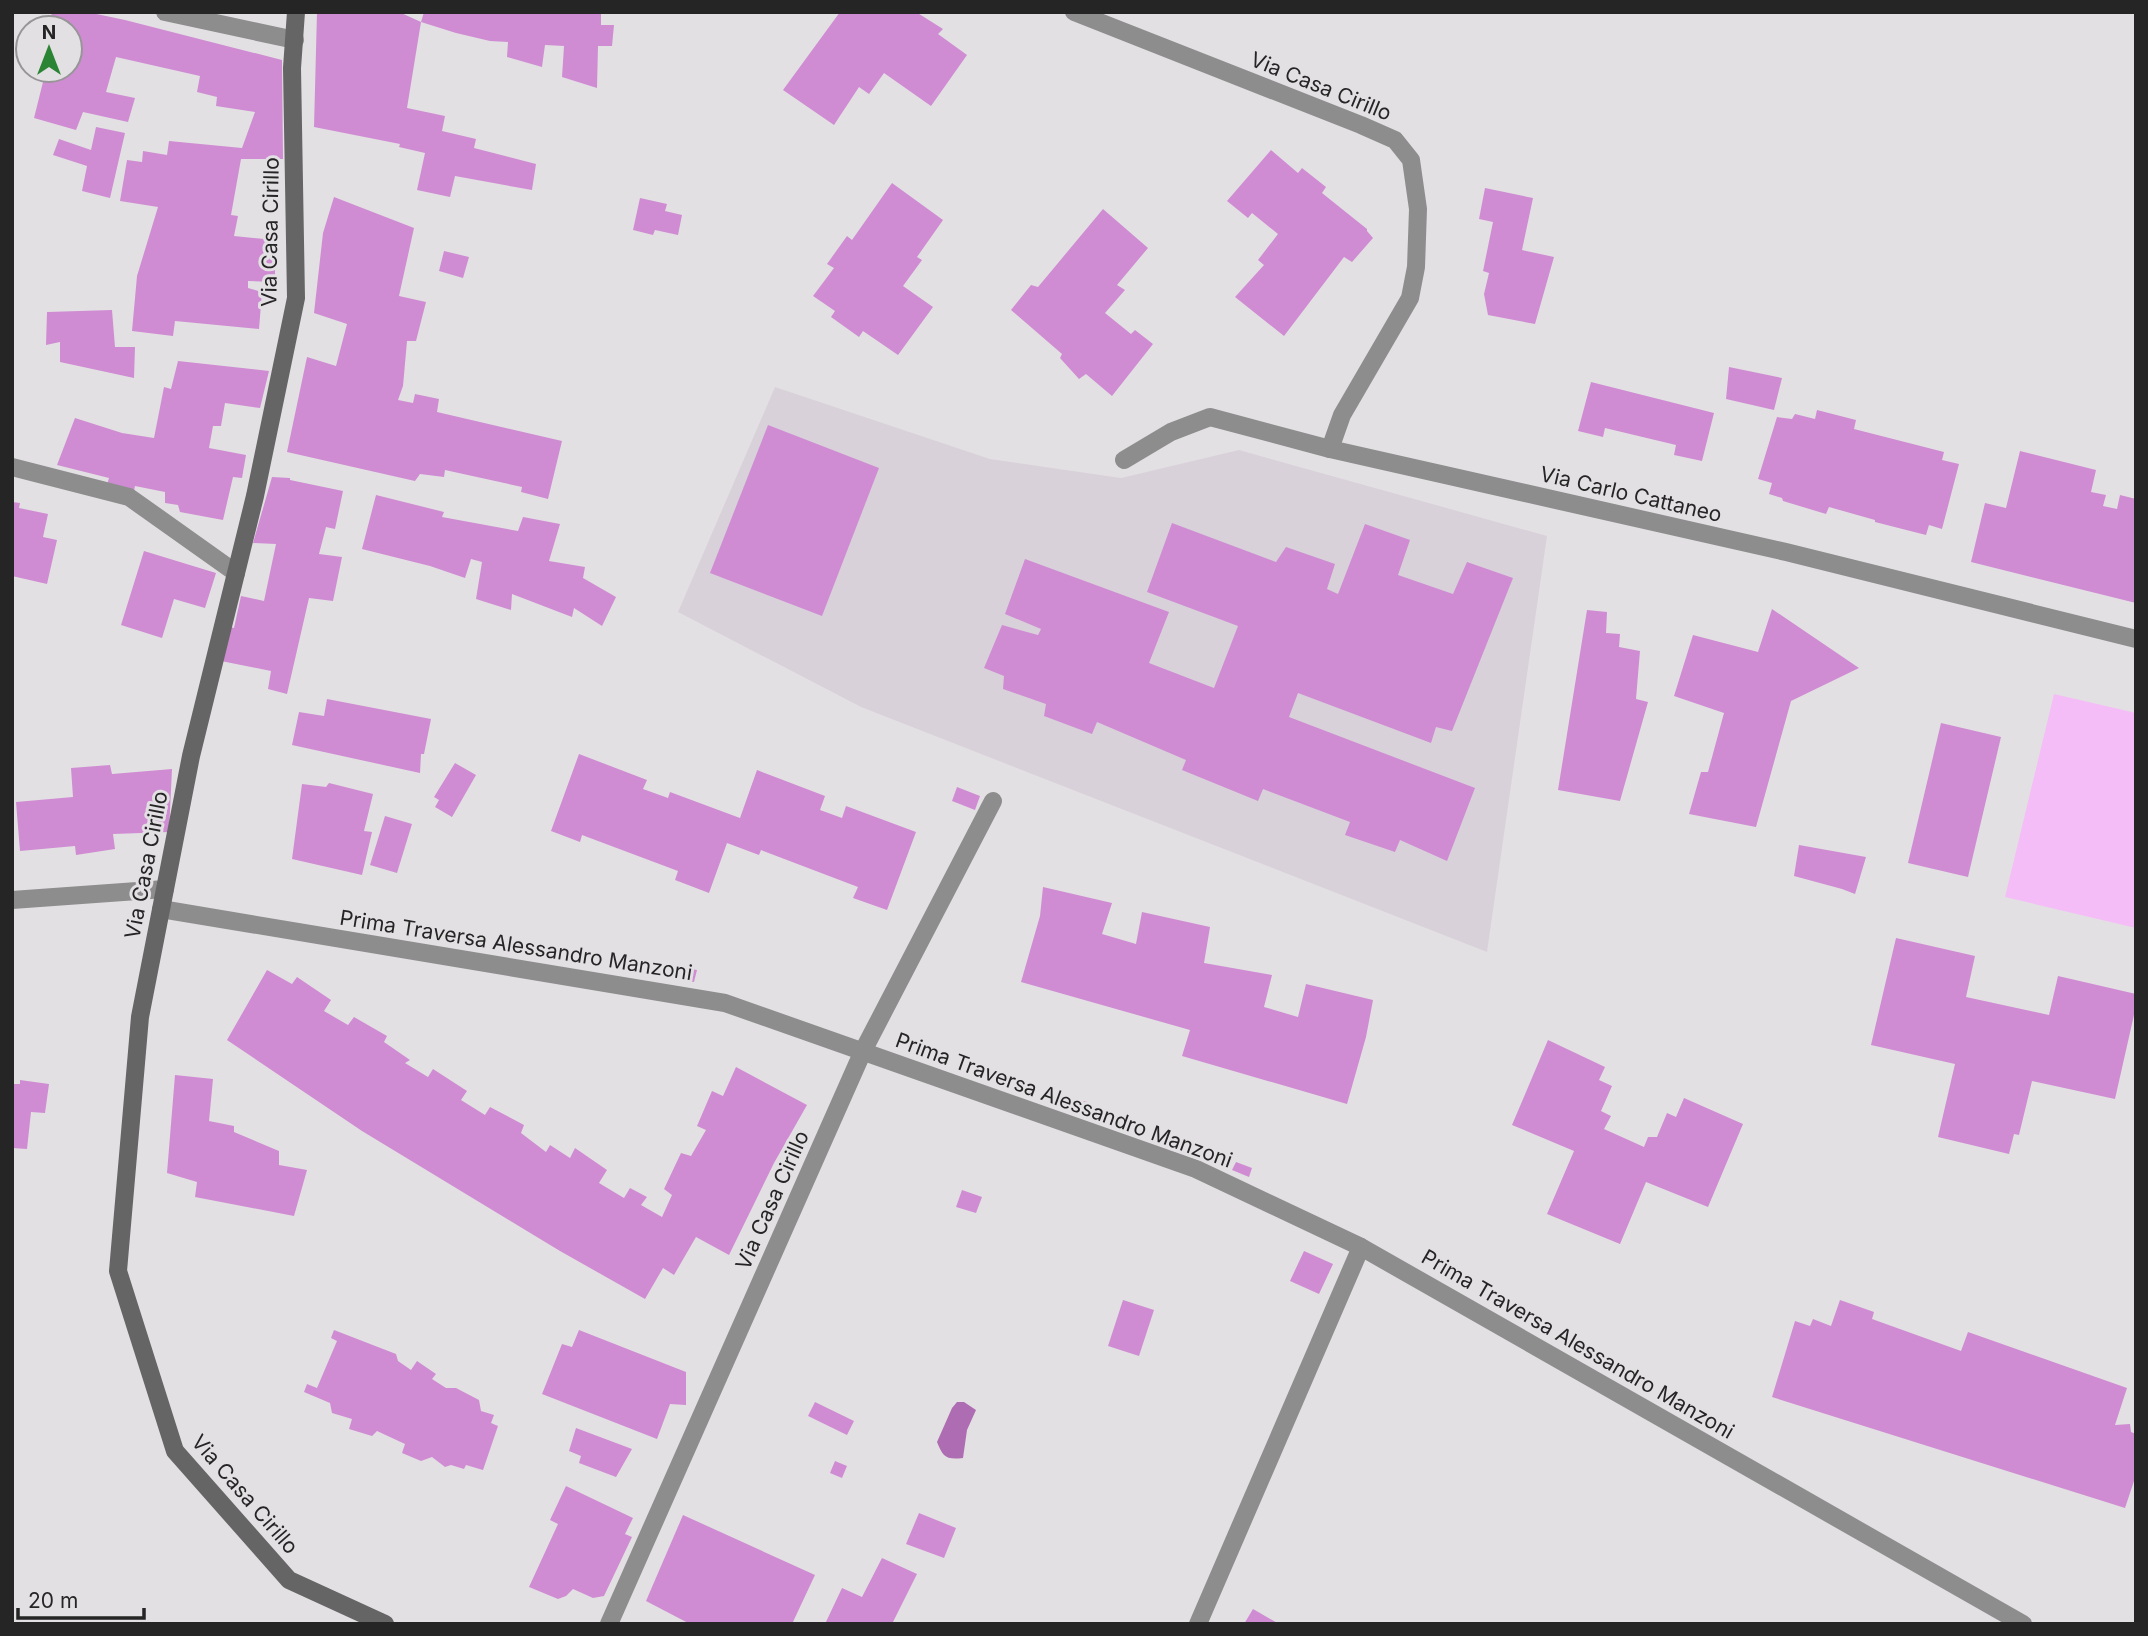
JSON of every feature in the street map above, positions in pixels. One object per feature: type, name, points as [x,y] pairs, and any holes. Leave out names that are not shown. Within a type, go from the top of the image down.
[{"type":"street","points":[[165,12],[295,40]]},
{"type":"street","name":"Via Casa Cirillo","points":[[296,12],[292,68],[296,298],[255,496],[191,756],[139,1017],[118,1271],[175,1451],[289,1580],[384,1624]]},
{"type":"street","name":"Via Casa Cirillo","points":[[1074,12],[1361,125],[1395,140],[1411,160],[1418,209],[1416,267],[1410,298],[1342,415],[1330,449]]},
{"type":"street","name":"Via Carlo Cattaneo","points":[[1124,460],[1171,432],[1210,417],[1330,449],[1786,552],[2136,639]]},
{"type":"street","points":[[12,467],[130,497],[236,573]]},
{"type":"street","name":"Via Casa Cirillo","points":[[609,1624],[863,1051],[993,801]]},
{"type":"street","points":[[12,900],[165,889]]},
{"type":"street","name":"Prima Traversa Alessandro Manzoni","points":[[161,909],[725,1003],[1196,1169],[1362,1247],[2023,1624]]},
{"type":"street","points":[[1198,1624],[1362,1247]]},
{"type":"shaded area","points":[[775,387],[990,459],[1121,478],[1239,450],[1547,536],[1487,952],[861,707],[678,612]]},
{"type":"shaded area","points":[[2054,694],[2136,713],[2136,928],[2005,897]]},
{"type":"shaded area","points":[[957,1402],[964,1402],[976,1410],[967,1430],[963,1458],[949,1458],[943,1454],[937,1442]]},
{"type":"building","points":[[87,12],[282,60],[283,159],[241,159],[231,215],[238,216],[234,236],[275,240],[275,282],[248,281],[248,288],[262,292],[259,329],[175,321],[173,336],[132,331],[137,276],[158,207],[120,201],[127,160],[142,162],[143,151],[167,155],[169,141],[242,148],[255,112],[216,106],[217,97],[197,92],[200,76],[116,57],[106,92],[135,98],[128,122],[83,112],[76,130],[34,118],[42,84],[84,84],[84,14],[52,14]]},
{"type":"building","points":[[317,12],[399,12],[421,22],[407,108],[445,116],[442,131],[476,139],[474,148],[536,164],[532,190],[455,176],[450,197],[417,190],[425,153],[399,147],[400,144],[314,127]]},
{"type":"building","points":[[424,12],[601,12],[601,25],[614,25],[612,46],[598,46],[597,88],[562,77],[564,46],[545,45],[542,67],[507,57],[508,42],[490,41],[421,22]]},
{"type":"building","points":[[840,12],[916,12],[943,29],[938,34],[967,55],[931,106],[884,73],[869,94],[859,87],[834,125],[783,90]]},
{"type":"building","points":[[96,127],[125,133],[110,198],[82,191],[87,166],[53,155],[59,139],[91,150]]},
{"type":"building","points":[[1271,150],[1298,173],[1302,168],[1326,187],[1322,193],[1367,229],[1373,238],[1352,262],[1344,257],[1284,336],[1235,297],[1264,265],[1258,260],[1278,234],[1252,213],[1248,218],[1227,201]]},
{"type":"building","points":[[892,183],[943,220],[917,257],[922,260],[903,286],[933,307],[898,355],[863,331],[859,337],[831,317],[835,311],[813,296],[834,268],[827,264],[847,236],[852,240]]},
{"type":"building","points":[[1485,188],[1533,198],[1522,250],[1554,257],[1535,324],[1488,315],[1484,294],[1489,273],[1483,271],[1493,222],[1479,219]]},
{"type":"building","points":[[334,197],[414,228],[399,296],[426,302],[416,341],[407,341],[403,386],[398,400],[413,403],[415,394],[439,399],[437,412],[562,441],[548,499],[521,492],[522,487],[445,470],[444,477],[420,474],[415,481],[287,452],[307,357],[336,366],[347,324],[314,313],[323,233]]},
{"type":"building","points":[[640,198],[667,204],[665,211],[682,215],[678,235],[655,230],[653,235],[633,230]]},
{"type":"building","points":[[1103,209],[1148,248],[1117,285],[1125,290],[1105,313],[1131,334],[1135,330],[1153,344],[1112,396],[1086,374],[1079,379],[1060,358],[1062,354],[1011,310],[1031,285],[1038,287]]},
{"type":"building","points":[[444,251],[469,257],[463,278],[439,271]]},
{"type":"building","points":[[112,310],[115,347],[135,347],[134,378],[60,362],[60,342],[46,345],[47,312]]},
{"type":"building","points":[[178,361],[269,371],[260,408],[225,403],[221,426],[213,426],[209,448],[246,455],[242,478],[233,477],[223,520],[180,512],[178,505],[165,503],[165,492],[135,486],[133,496],[106,488],[109,478],[57,465],[75,418],[122,433],[154,438],[164,387],[171,389]]},
{"type":"building","points":[[1729,367],[1782,378],[1774,410],[1726,399]]},
{"type":"building","points":[[1591,382],[1714,413],[1702,461],[1674,455],[1676,445],[1605,428],[1603,437],[1578,431]]},
{"type":"building","points":[[1817,410],[1856,420],[1854,429],[1944,452],[1942,460],[1959,464],[1942,529],[1929,525],[1926,535],[1829,507],[1826,514],[1769,494],[1772,483],[1758,479],[1777,417],[1792,419],[1795,414],[1815,419]]},
{"type":"building","points":[[768,425],[879,468],[822,616],[710,573]]},
{"type":"building","points":[[2020,451],[2096,470],[2091,492],[2106,495],[2103,506],[2117,509],[2120,495],[2136,499],[2136,603],[1971,562],[1985,503],[2006,508]]},
{"type":"building","points":[[272,477],[290,478],[343,491],[335,529],[326,527],[319,554],[342,557],[333,601],[309,598],[287,694],[268,689],[271,671],[221,661],[230,627],[234,628],[241,596],[264,601],[276,544],[253,543]]},
{"type":"building","points":[[376,495],[444,512],[442,517],[518,531],[523,517],[560,524],[549,561],[585,567],[583,578],[616,597],[602,626],[574,608],[572,617],[512,594],[511,610],[476,599],[482,562],[471,559],[465,578],[362,549]]},
{"type":"building","points":[[12,502],[20,503],[19,508],[48,514],[43,537],[57,540],[47,584],[12,576]]},
{"type":"building","points":[[1172,523],[1276,562],[1286,547],[1335,564],[1327,589],[1338,594],[1365,524],[1410,540],[1398,575],[1453,594],[1467,562],[1513,578],[1452,731],[1436,727],[1431,743],[1298,693],[1289,717],[1475,788],[1447,861],[1400,840],[1395,852],[1345,835],[1350,822],[1263,789],[1258,801],[1182,770],[1186,760],[1097,722],[1092,734],[1044,716],[1046,704],[1003,689],[1004,676],[984,668],[1002,625],[1038,635],[1041,629],[1005,614],[1025,559],[1169,612],[1149,663],[1214,688],[1238,626],[1147,592]]},
{"type":"building","points":[[144,551],[216,573],[205,608],[174,599],[162,638],[121,625]]},
{"type":"building","points":[[1772,609],[1859,668],[1791,701],[1756,827],[1689,814],[1701,772],[1708,772],[1724,713],[1674,696],[1693,635],[1758,652]]},
{"type":"building","points":[[1587,610],[1607,612],[1606,633],[1620,634],[1619,647],[1640,651],[1636,699],[1648,702],[1620,801],[1558,790]]},
{"type":"building","points":[[327,699],[431,719],[424,754],[421,754],[420,773],[292,745],[299,712],[324,716]]},
{"type":"building","points":[[1941,723],[2001,737],[1968,877],[1908,863]]},
{"type":"building","points":[[579,754],[647,780],[643,789],[668,798],[670,792],[740,818],[757,770],[825,796],[820,810],[842,818],[846,806],[916,832],[887,910],[853,898],[858,887],[761,850],[759,855],[727,843],[709,893],[675,880],[678,871],[582,835],[580,842],[551,831]]},
{"type":"building","points":[[455,763],[476,775],[452,817],[435,807],[439,800],[434,797]]},
{"type":"building","points":[[110,765],[112,774],[172,769],[169,832],[113,834],[115,849],[76,855],[75,846],[20,851],[16,802],[73,797],[71,768]]},
{"type":"building","points":[[329,783],[373,794],[364,831],[372,832],[362,875],[292,859],[302,784],[326,787]]},
{"type":"building","points":[[957,787],[980,796],[975,810],[952,801]]},
{"type":"building","points":[[385,816],[412,824],[397,873],[370,865]]},
{"type":"building","points":[[1799,845],[1866,857],[1855,894],[1794,876]]},
{"type":"building","points":[[1043,887],[1112,903],[1102,934],[1136,944],[1142,912],[1210,927],[1204,963],[1272,975],[1264,1007],[1298,1017],[1306,984],[1373,1000],[1366,1037],[1347,1104],[1182,1056],[1190,1030],[1021,982],[1040,916]]},
{"type":"building","points":[[1896,938],[1975,956],[1966,997],[2049,1015],[2058,976],[2136,994],[2136,1006],[2115,1099],[2032,1081],[2019,1135],[2014,1134],[2009,1154],[1938,1137],[1955,1064],[1871,1045]]},
{"type":"building","points":[[675,966],[697,970],[694,982],[673,978]]},
{"type":"building","points":[[267,970],[292,984],[297,977],[331,1000],[324,1011],[348,1025],[354,1017],[387,1036],[384,1042],[410,1060],[405,1063],[428,1077],[433,1069],[467,1091],[461,1100],[485,1115],[490,1107],[524,1125],[521,1133],[546,1152],[550,1145],[570,1158],[575,1148],[607,1170],[599,1183],[624,1198],[630,1188],[647,1197],[641,1205],[662,1217],[672,1195],[664,1189],[681,1153],[691,1156],[706,1130],[697,1126],[712,1091],[723,1096],[736,1067],[807,1105],[774,1163],[729,1255],[696,1237],[674,1275],[663,1268],[645,1299],[560,1251],[362,1131],[227,1040]]},
{"type":"building","points":[[1548,1040],[1605,1067],[1599,1080],[1612,1086],[1601,1111],[1611,1116],[1604,1129],[1644,1147],[1648,1137],[1657,1137],[1667,1113],[1676,1117],[1684,1098],[1743,1124],[1708,1207],[1646,1182],[1620,1244],[1547,1214],[1574,1151],[1512,1125]]},
{"type":"building","points":[[175,1075],[213,1079],[209,1121],[234,1126],[234,1132],[279,1151],[279,1165],[307,1170],[294,1216],[195,1197],[197,1182],[167,1173]]},
{"type":"building","points":[[20,1080],[49,1084],[45,1113],[31,1112],[27,1149],[12,1148],[12,1084],[20,1084]]},
{"type":"building","points":[[1068,1098],[1088,1102],[1087,1112],[1066,1109]]},
{"type":"building","points":[[1236,1162],[1252,1168],[1249,1177],[1232,1170]]},
{"type":"building","points":[[962,1190],[982,1197],[976,1213],[956,1207]]},
{"type":"building","points":[[1304,1251],[1333,1264],[1319,1294],[1290,1281]]},
{"type":"building","points":[[1123,1300],[1154,1310],[1139,1356],[1108,1346]]},
{"type":"building","points":[[1840,1300],[1874,1312],[1872,1319],[1961,1351],[1968,1332],[2127,1388],[2115,1425],[2130,1424],[2131,1432],[2136,1434],[2136,1475],[2125,1508],[1772,1397],[1795,1321],[1810,1326],[1813,1319],[1831,1326]]},
{"type":"building","points":[[334,1330],[396,1354],[398,1361],[411,1370],[417,1361],[436,1374],[432,1379],[446,1388],[456,1388],[479,1400],[481,1411],[494,1415],[491,1423],[498,1426],[483,1470],[466,1465],[464,1469],[451,1465],[445,1467],[432,1457],[421,1461],[402,1453],[405,1444],[377,1431],[372,1436],[349,1429],[352,1419],[332,1413],[330,1403],[304,1392],[307,1384],[317,1388],[337,1341],[331,1338]]},
{"type":"building","points":[[579,1330],[686,1372],[686,1405],[670,1404],[657,1439],[542,1394],[562,1344],[572,1347]]},
{"type":"building","points":[[815,1402],[854,1421],[847,1435],[808,1416]]},
{"type":"building","points":[[576,1428],[632,1449],[616,1477],[579,1463],[581,1456],[569,1451]]},
{"type":"building","points":[[835,1461],[847,1466],[842,1478],[830,1473]]},
{"type":"building","points":[[566,1486],[633,1518],[625,1534],[632,1537],[604,1596],[593,1598],[573,1589],[558,1599],[529,1587],[558,1524],[550,1520]]},
{"type":"building","points":[[919,1513],[956,1528],[944,1558],[906,1544]]},
{"type":"building","points":[[683,1515],[815,1575],[792,1624],[690,1624],[646,1601]]},
{"type":"building","points":[[882,1558],[917,1574],[892,1624],[825,1624],[842,1588],[862,1597]]},
{"type":"building","points":[[1253,1609],[1279,1624],[1244,1624]]}]
